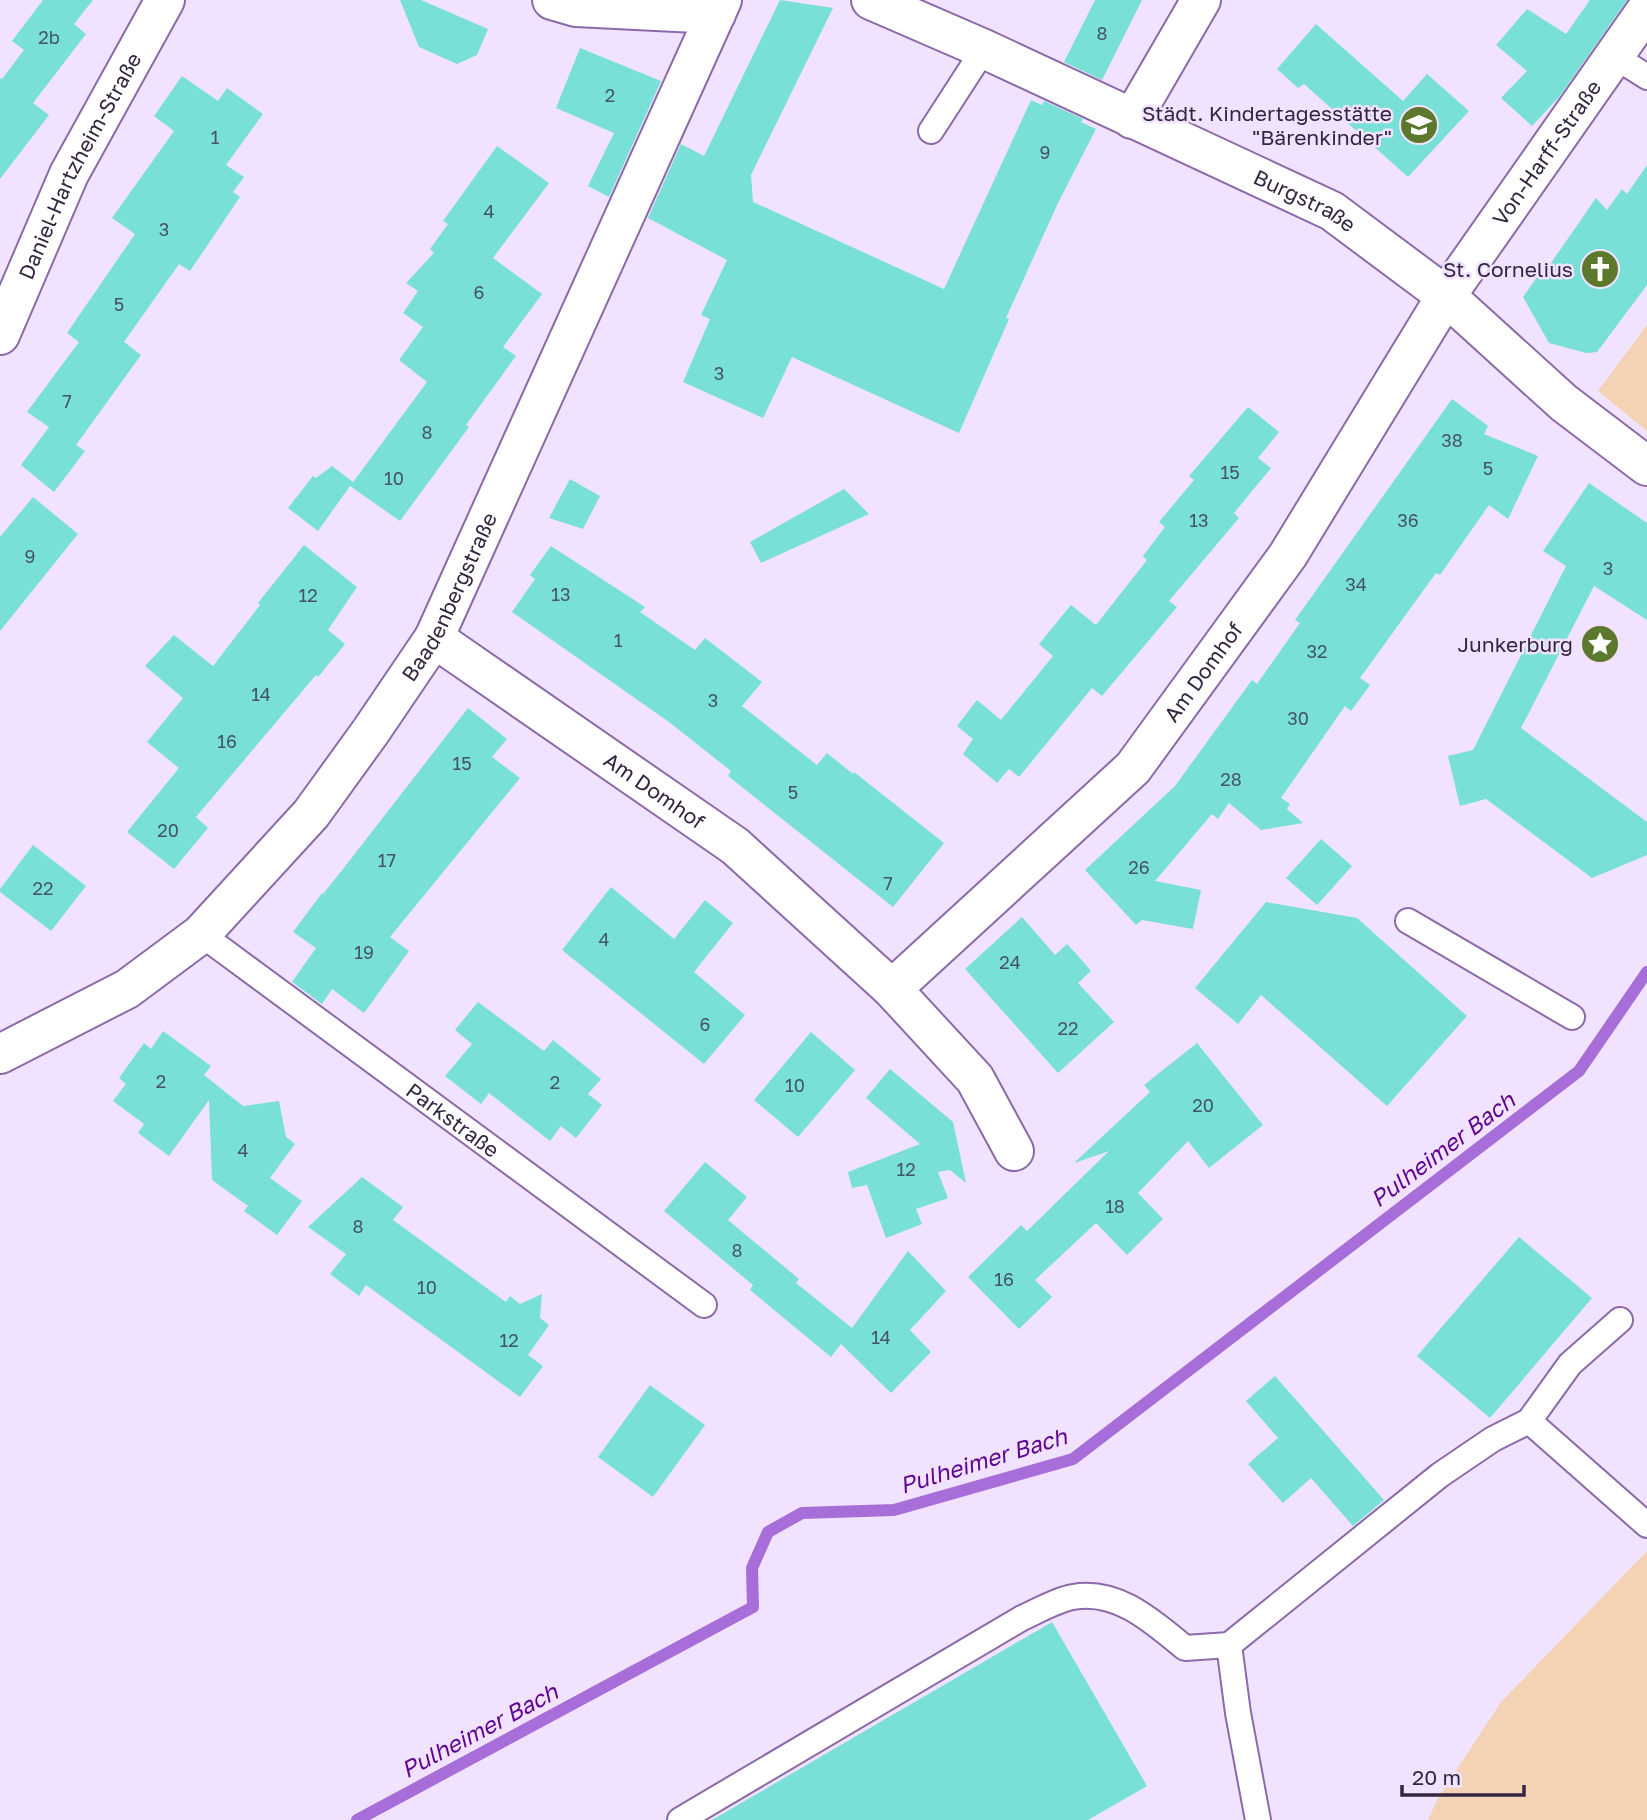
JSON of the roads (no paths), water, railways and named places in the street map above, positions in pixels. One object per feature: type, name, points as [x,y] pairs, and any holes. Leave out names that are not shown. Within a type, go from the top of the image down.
[{"type":"street","name":"Daniel-Hartzheim-Straße","points":[[0,335],[69,174],[165,0]]},
{"type":"street","points":[[552,0],[576,7],[719,7]]},
{"type":"street","name":"Burgstraße","points":[[871,0],[984,49],[1332,211],[1447,296],[1564,403],[1647,466]]},
{"type":"street","points":[[1132,119],[1201,0]]},
{"type":"street","name":"Baadenbergstraße","points":[[0,1054],[127,989],[201,934],[311,814],[371,731],[433,638],[719,7]]},
{"type":"street","name":"Von-Harff-Straße","points":[[1447,296],[1647,9]]},
{"type":"street","name":"Am Domhof","points":[[892,989],[1133,768],[1288,555],[1447,296]]},
{"type":"street","name":"Am Domhof","points":[[433,638],[735,846],[892,989],[975,1079],[1014,1151]]},
{"type":"lane","points":[[931,131],[984,49]]},
{"type":"lane","points":[[1614,56],[1647,77]]},
{"type":"lane","points":[[1408,921],[1572,1017]]},
{"type":"lane","name":"Parkstraße","points":[[201,934],[704,1305]]},
{"type":"lane","points":[[680,1820],[1022,1618],[1072,1597],[1102,1597],[1140,1612],[1185,1648],[1229,1645],[1440,1475],[1493,1439],[1529,1421],[1570,1364],[1620,1320]]},
{"type":"lane","points":[[1529,1421],[1647,1524]]},
{"type":"lane","points":[[1229,1645],[1238,1713],[1258,1820]]},
{"type":"waterway","name":"Pulheimer Bach","points":[[357,1820],[753,1607],[752,1568],[768,1532],[802,1513],[894,1510],[1073,1459],[1579,1071],[1647,972]]},
{"type":"place","name":"Städt. Kindertagesstätte \"Bärenkinder\"","points":[[1419,125]]},
{"type":"place","name":"St. Cornelius","points":[[1600,269]]},
{"type":"place","name":"Junkerburg","points":[[1600,644]]}]
